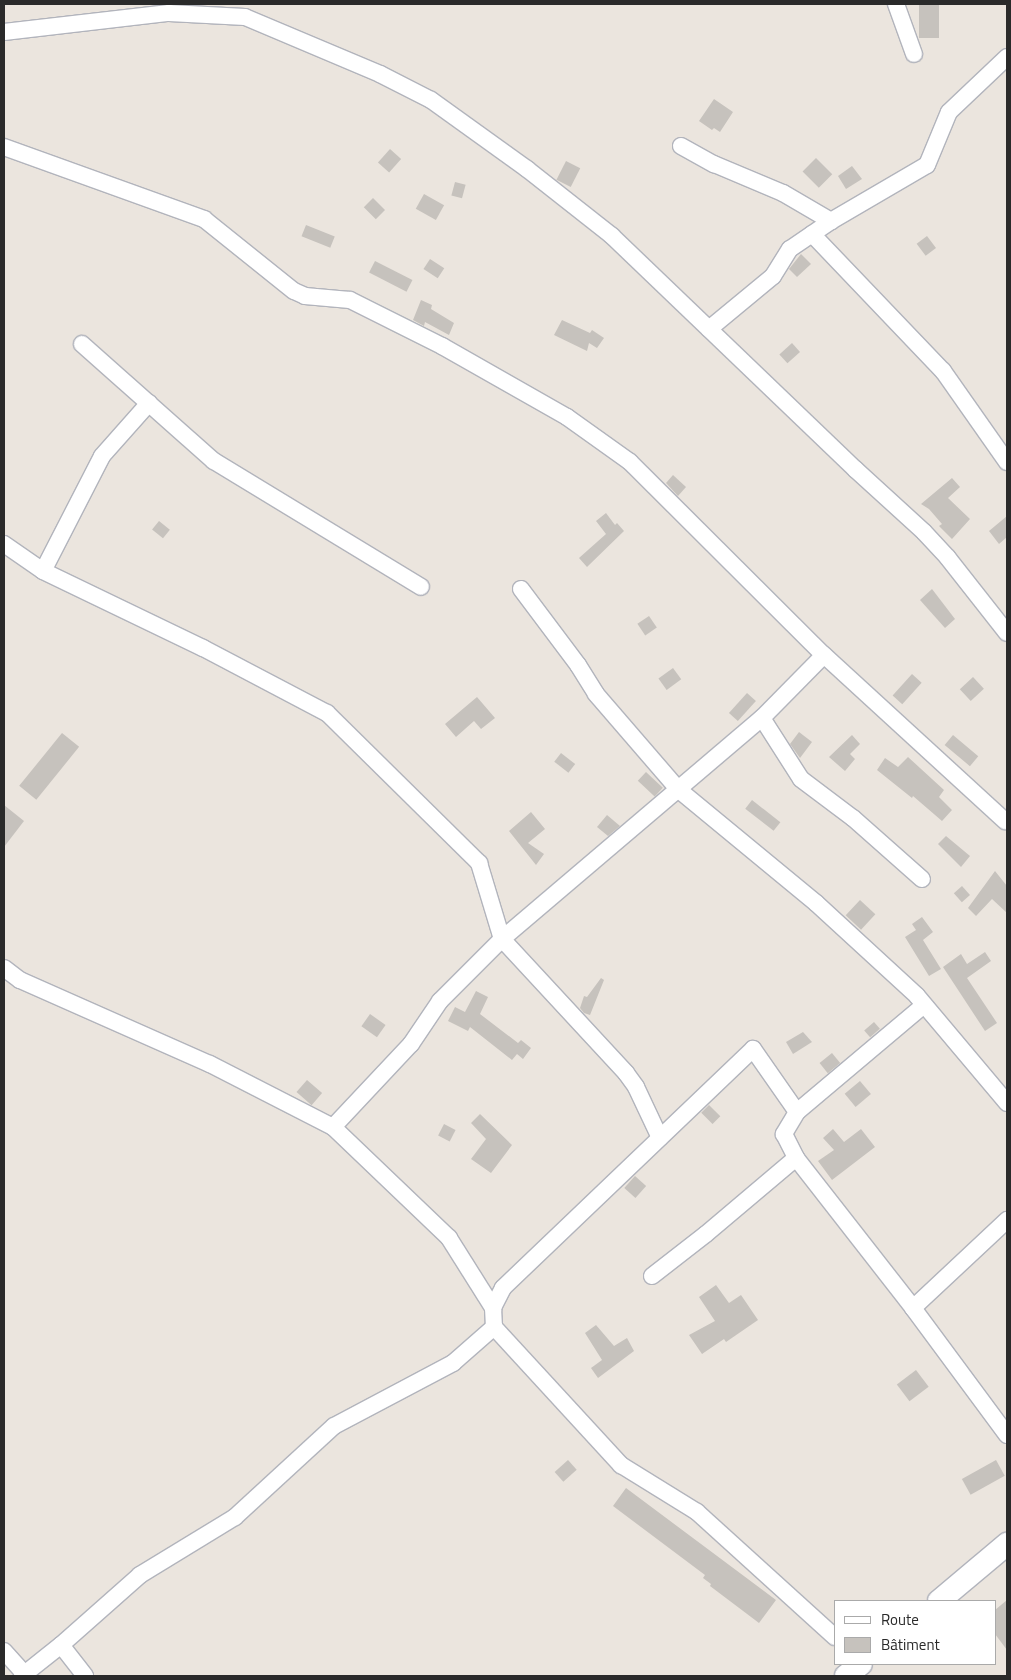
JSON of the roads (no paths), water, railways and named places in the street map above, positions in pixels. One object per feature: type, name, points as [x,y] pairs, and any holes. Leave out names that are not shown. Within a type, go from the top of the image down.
[{"type":"main road","points":[[940,1600],[1007,1544]]},
{"type":"main road","points":[[846,1676],[860,1665]]},
{"type":"street","points":[[896,4],[914,54]]},
{"type":"street","points":[[4,32],[170,13],[246,10],[431,100],[527,169],[612,236],[924,532],[948,558],[1007,633]]},
{"type":"street","points":[[709,329],[773,276],[790,249],[831,221],[927,165],[949,112],[1007,57]]},
{"type":"street","points":[[681,146],[714,164],[783,193],[831,221]]},
{"type":"street","points":[[4,147],[204,219],[294,291],[305,296],[350,300],[442,346],[567,417],[630,462],[824,655],[1005,821]]},
{"type":"street","points":[[812,234],[944,371],[1007,462]]},
{"type":"street","points":[[82,344],[214,461],[421,587]]},
{"type":"street","points":[[43,571],[102,456],[149,403]]},
{"type":"street","points":[[4,544],[43,571],[203,648],[327,713],[479,863],[502,938],[626,1073],[636,1087],[660,1138]]},
{"type":"street","points":[[521,589],[578,664],[596,694],[679,790],[816,903],[924,1005],[1007,1103]]},
{"type":"street","points":[[332,1126],[411,1044],[440,1001],[502,938],[762,718],[824,655]]},
{"type":"street","points":[[762,718],[802,779],[853,818],[922,879]]},
{"type":"street","points":[[4,968],[20,980],[210,1064],[332,1126],[449,1238],[493,1308],[494,1327],[621,1465],[697,1512],[834,1635]]},
{"type":"street","points":[[924,1005],[797,1112],[784,1134],[796,1158],[913,1308],[1007,1435]]},
{"type":"street","points":[[493,1308],[503,1288],[753,1049],[797,1112]]},
{"type":"street","points":[[652,1276],[706,1234],[796,1158]]},
{"type":"street","points":[[913,1308],[1007,1220]]},
{"type":"street","points":[[4,1651],[24,1675],[140,1575],[234,1517],[334,1426],[453,1363],[494,1327]]},
{"type":"street","points":[[61,1645],[85,1676]]}]
